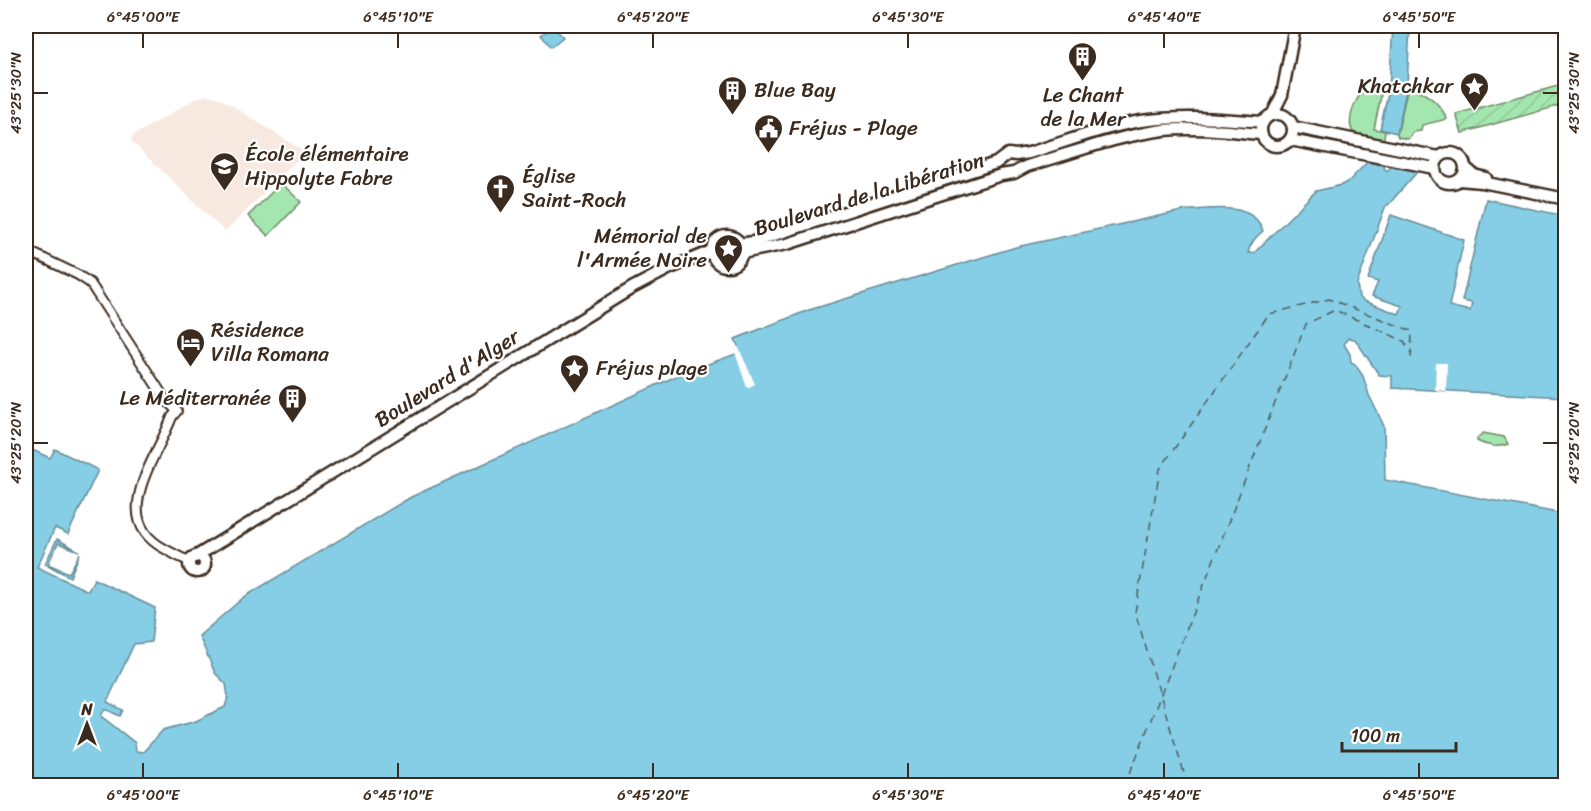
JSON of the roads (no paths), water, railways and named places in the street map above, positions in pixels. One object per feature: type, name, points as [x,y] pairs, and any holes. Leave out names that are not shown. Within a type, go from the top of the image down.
[{"type":"main road","points":[[1262,128],[1272,115],[1282,95],[1295,26]]},
{"type":"main road","points":[[1262,128],[1266,143],[1272,146],[1283,146],[1290,140],[1290,122],[1282,95]]},
{"type":"main road","points":[[1272,115],[1281,114],[1290,122],[1434,160]]},
{"type":"main road","points":[[1202,117],[1262,128],[1174,130],[1143,134],[1098,143],[1019,169],[1014,173],[1008,173],[1002,167],[1002,159],[1008,154],[1016,155],[1114,127],[1150,120],[1202,117]]},
{"type":"main road","points":[[1290,140],[1422,165],[1449,153],[1457,154],[1463,160],[1466,168],[1478,177],[1566,194]]},
{"type":"main road","points":[[1016,155],[1021,162],[1019,169]]},
{"type":"main road","name":"Boulevard de la Libération","points":[[741,248],[753,242],[996,163],[1002,159]]},
{"type":"main road","points":[[1434,160],[1436,175],[1442,181],[1482,182],[1566,199]]},
{"type":"main road","points":[[1460,180],[1466,168]]},
{"type":"main road","name":"Boulevard de la Libération","points":[[741,248],[787,244],[1008,173]]},
{"type":"main road","points":[[725,237],[735,239],[741,248],[736,264],[724,266],[717,262],[712,251],[716,241],[725,237]]},
{"type":"main road","name":"Boulevard d'Alger","points":[[196,560],[204,556],[207,549],[614,299],[668,269],[712,251]]},
{"type":"street","points":[[26,250],[78,274],[90,283],[174,414],[141,487],[137,506],[138,519],[142,530],[154,543],[196,560]]},
{"type":"water","points":[[553,26],[563,37],[551,47],[541,35]]},
{"type":"water","points":[[1393,26],[1410,26],[1407,87],[1397,133],[1380,129],[1389,89]]},
{"type":"water","points":[[1368,161],[1385,164],[1384,168],[1387,171],[1392,166],[1418,171],[1386,205],[1357,284],[1359,297],[1364,301],[1399,314],[1402,306],[1372,296],[1378,282],[1368,279],[1391,215],[1464,240],[1449,306],[1470,311],[1472,303],[1462,301],[1486,199],[1565,216],[1565,397],[1392,388],[1392,376],[1379,375],[1355,339],[1348,338],[1344,344],[1350,354],[1351,362],[1363,376],[1369,395],[1384,426],[1385,480],[1563,514],[1565,519],[1565,785],[26,786],[26,763],[30,762],[26,721],[26,447],[50,458],[55,449],[98,470],[68,534],[55,528],[37,567],[88,591],[94,579],[155,608],[151,642],[134,644],[107,702],[123,710],[120,716],[105,709],[101,716],[135,743],[136,751],[143,752],[163,730],[196,721],[225,707],[228,697],[226,684],[215,673],[199,636],[244,597],[411,497],[683,373],[736,354],[738,346],[735,339],[809,310],[1016,247],[1182,211],[1216,208],[1240,211],[1250,215],[1258,221],[1263,231],[1250,246],[1248,253],[1254,253],[1316,191],[1342,185]]},
{"type":"water","points":[[57,539],[79,551],[58,543],[48,564],[69,573],[80,553],[70,577],[45,564]]},
{"type":"place","name":"Le Chant de la Mer","points":[[1083,82]]},
{"type":"place","name":"Khatchkar","points":[[1474,112]]},
{"type":"place","name":"Blue Bay","points":[[733,116]]},
{"type":"place","name":"Fréjus - Plage","points":[[768,154]]},
{"type":"place","name":"École élémentaire Hippolyte Fabre","points":[[224,192]]},
{"type":"place","name":"Église Saint-Roch","points":[[501,214]]},
{"type":"place","name":"Mémorial de l'Armée Noire","points":[[728,274]]},
{"type":"place","name":"Résidence Villa Romana","points":[[190,368]]},
{"type":"place","name":"Fréjus plage","points":[[575,394]]},
{"type":"place","name":"Le Méditerranée","points":[[292,424]]}]
